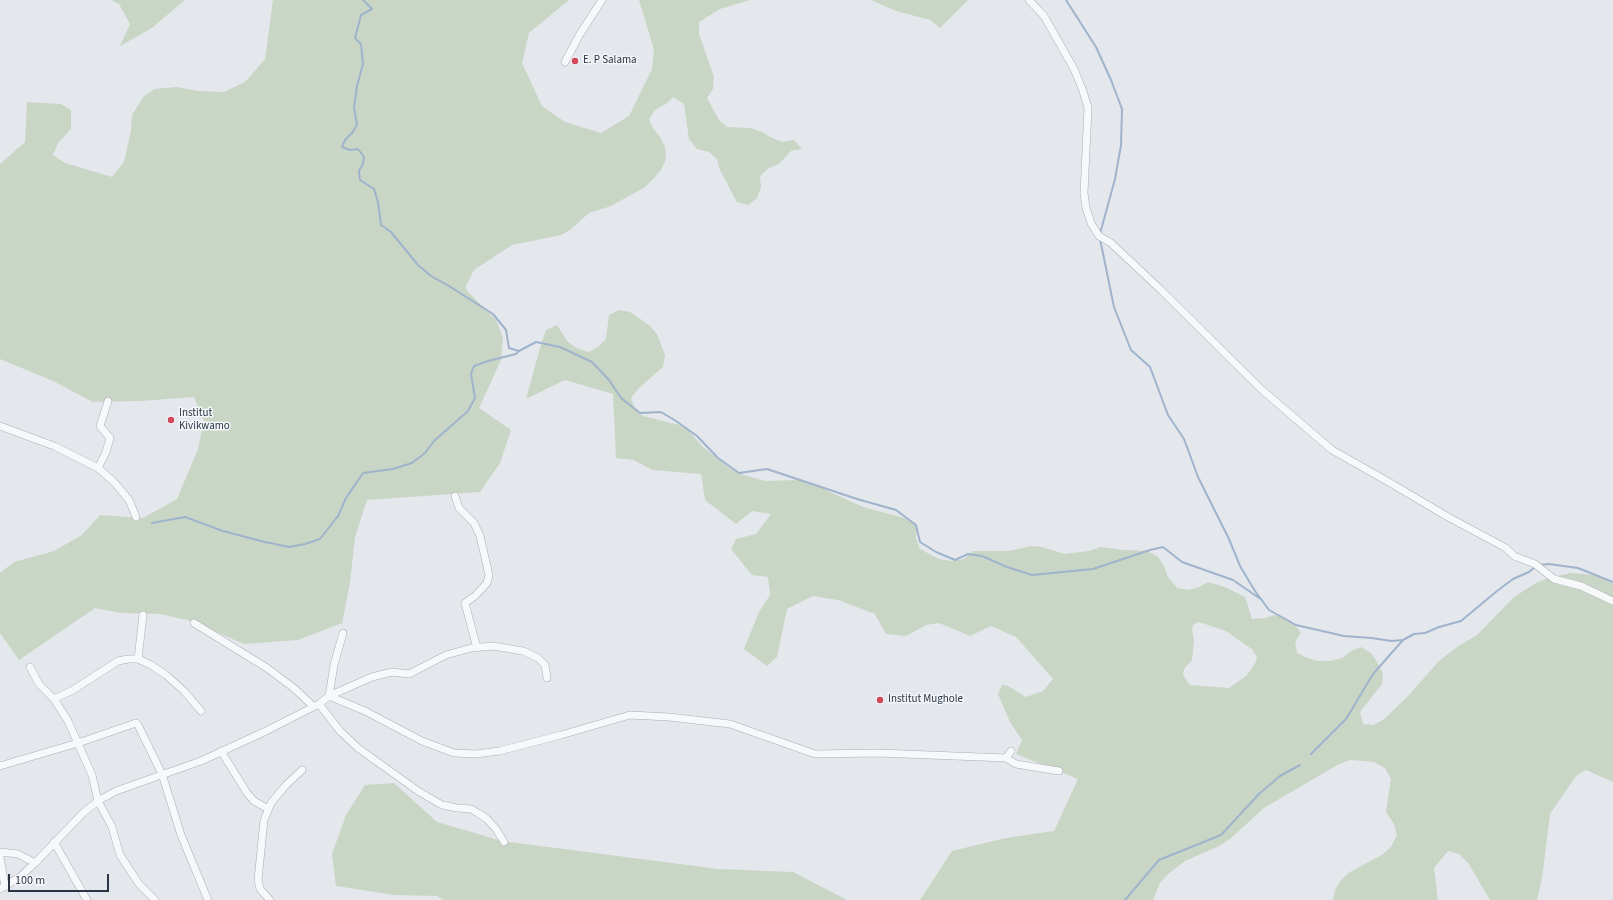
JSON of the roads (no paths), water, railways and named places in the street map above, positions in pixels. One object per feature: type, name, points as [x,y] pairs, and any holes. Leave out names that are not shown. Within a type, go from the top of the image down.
[{"type":"street","points":[[565,62],[580,34],[602,0]]},
{"type":"street","points":[[1029,0],[1044,16],[1074,69],[1083,91],[1088,108],[1084,193],[1086,208],[1091,224],[1099,236],[1116,247],[1261,389],[1332,450],[1448,517],[1506,548],[1514,556],[1537,566],[1554,579],[1581,586],[1613,601]]},
{"type":"street","points":[[98,468],[106,452],[110,438],[100,426],[108,401]]},
{"type":"street","points":[[0,426],[54,446],[98,468],[114,482],[129,500],[136,517]]},
{"type":"street","points":[[456,496],[459,508],[474,523],[480,536],[489,574],[487,583],[483,588],[465,603],[477,648]]},
{"type":"street","points":[[138,659],[143,615]]},
{"type":"street","points":[[194,623],[268,668],[316,705],[358,748],[418,791],[442,804],[457,808],[472,809],[487,819],[496,829],[504,842]]},
{"type":"street","points":[[329,696],[334,665],[343,632]]},
{"type":"street","points":[[2,888],[35,863],[83,813],[98,800],[116,791],[201,761],[266,731],[316,705],[329,696],[372,677],[392,672],[409,674],[446,655],[493,646],[523,651],[538,658],[545,665],[547,678]]},
{"type":"street","points":[[54,699],[73,690],[118,661],[128,658],[138,659],[151,665],[166,675],[184,691],[201,711]]},
{"type":"street","points":[[30,667],[39,684],[54,699],[68,721],[92,775],[98,800],[112,827],[120,855],[139,884],[155,900]]},
{"type":"street","points":[[329,696],[365,710],[422,741],[454,753],[476,754],[499,751],[630,715],[669,717],[730,724],[815,754],[878,753],[1006,758],[1016,764],[1059,771]]},
{"type":"street","points":[[0,766],[78,743],[136,723],[162,774],[181,835],[208,900]]},
{"type":"street","points":[[221,751],[247,793],[254,801],[268,809]]},
{"type":"street","points":[[1006,758],[1011,751]]},
{"type":"street","points":[[270,900],[260,889],[258,880],[264,820],[268,809],[286,785],[302,770]]},
{"type":"street","points":[[54,842],[86,900]]},
{"type":"street","points":[[0,852],[18,854],[35,863]]},
{"type":"street","points":[[0,857],[2,888]]},
{"type":"waterway","points":[[363,0],[372,9],[361,15],[355,38],[361,44],[363,64],[357,86],[354,107],[357,125],[345,140],[342,147],[350,150],[358,149],[364,157],[363,164],[359,171],[360,180],[374,189],[378,202],[381,225],[391,232],[418,265],[431,276],[493,314],[506,330],[509,348],[519,351],[536,342],[560,347],[592,362],[609,380],[621,398],[640,413],[661,412],[676,421],[697,436],[718,458],[739,473],[767,469],[857,499],[896,510],[916,525],[920,542],[936,552],[955,560],[968,554],[982,556],[1007,567],[1032,575],[1093,569],[1163,547],[1182,562],[1233,580],[1262,600]]},
{"type":"waterway","points":[[1066,0],[1096,47],[1122,109],[1121,145],[1115,179],[1100,234]]},
{"type":"waterway","points":[[1100,239],[1114,307],[1131,350],[1150,367],[1168,415],[1184,439],[1198,477],[1229,539],[1240,566],[1255,591],[1269,610],[1296,625],[1344,636],[1391,641],[1403,640]]},
{"type":"waterway","points":[[152,523],[185,517],[223,531],[289,547],[320,539],[338,516],[346,498],[363,473],[393,469],[412,463],[425,453],[434,441],[468,411],[475,398],[471,374],[474,366],[516,354],[519,351]]},
{"type":"waterway","points":[[1540,565],[1549,564],[1578,568],[1613,582]]},
{"type":"waterway","points":[[1311,754],[1346,719],[1373,674],[1403,640],[1414,634],[1425,633],[1439,627],[1461,621],[1513,579],[1529,572],[1536,566]]},
{"type":"waterway","points":[[1125,900],[1159,860],[1221,835],[1259,794],[1280,776],[1300,765]]},
{"type":"place","name":"E. P Salama","points":[[575,61]]},
{"type":"place","name":"Institut Kivikwamo","points":[[171,420]]},
{"type":"place","name":"Institut Mughole","points":[[880,700]]}]
